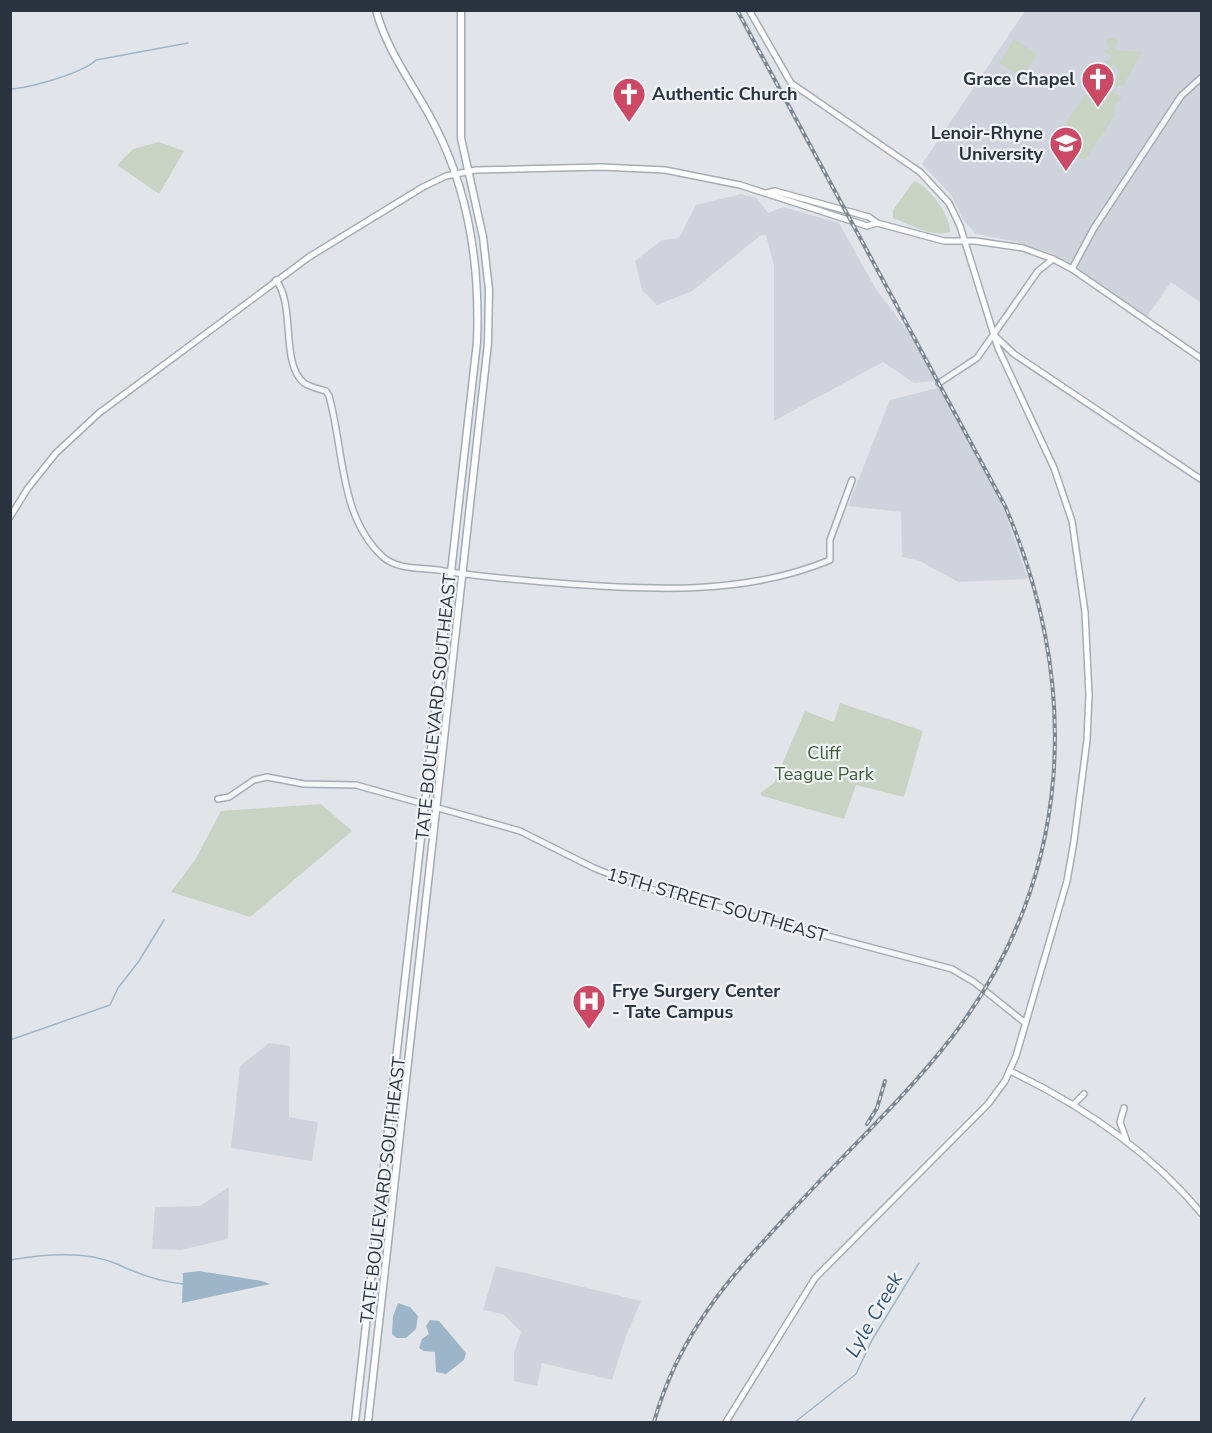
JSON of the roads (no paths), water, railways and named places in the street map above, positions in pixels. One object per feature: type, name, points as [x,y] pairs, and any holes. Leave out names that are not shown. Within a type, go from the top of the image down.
[{"type":"main road","name":"TATE BOULEVARD SOUTHEAST","points":[[355,1422],[477,342],[478,306],[473,245],[454,174],[435,127],[391,48],[376,10]]},
{"type":"main road","name":"TATE BOULEVARD SOUTHEAST","points":[[368,1422],[463,575],[489,317],[483,237],[467,171],[461,133],[461,10]]},
{"type":"main road","points":[[726,1422],[815,1278],[988,1104],[1010,1071],[1071,861],[1089,724],[1088,650],[1077,552],[1066,500],[994,335],[956,215],[932,183],[920,172],[800,90],[785,76],[749,10]]},
{"type":"main road","points":[[10,517],[38,476],[87,422],[326,245],[423,187],[454,174],[467,171],[647,168],[707,177],[766,193],[774,198],[867,226],[877,223]]},
{"type":"main road","points":[[766,193],[775,192],[869,217],[877,223],[934,240],[1023,248],[1053,259],[1072,269],[1202,359]]},
{"type":"main road","points":[[994,335],[1014,354],[1202,480]]},
{"type":"main road","points":[[1010,1071],[1074,1104],[1128,1143],[1171,1180],[1202,1214]]},
{"type":"main road","points":[[1074,1104],[1084,1094]]},
{"type":"main road","points":[[1124,1108],[1121,1128],[1128,1143]]},
{"type":"street","points":[[1072,269],[1094,228],[1181,96],[1201,77]]},
{"type":"street","points":[[939,383],[977,358],[1038,272],[1053,259]]},
{"type":"street","points":[[276,280],[285,302],[295,366],[300,378],[307,385],[326,391],[351,504],[368,538],[387,560],[399,565],[463,575],[654,590],[762,580],[830,560],[830,540],[852,480]]},
{"type":"street","name":"15TH STREET SOUTHEAST","points":[[218,799],[230,797],[254,780],[267,777],[304,784],[356,785],[520,831],[594,868],[630,883],[952,969],[979,985],[1024,1022]]},
{"type":"water","points":[[199,1271],[270,1284],[182,1303],[183,1273]]},
{"type":"water","points":[[398,1303],[410,1307],[418,1316],[416,1329],[406,1338],[397,1338],[392,1334],[393,1316]]},
{"type":"water","points":[[430,1320],[439,1321],[466,1353],[464,1360],[446,1374],[436,1372],[435,1352],[419,1348],[422,1339],[429,1334],[426,1326]]},
{"type":"waterway","points":[[10,89],[56,79],[80,70],[96,60],[188,43]]},
{"type":"waterway","points":[[10,1040],[110,1005],[118,988],[139,961],[164,920]]},
{"type":"waterway","points":[[10,1260],[50,1255],[78,1255],[105,1260],[149,1277],[184,1284]]},
{"type":"waterway","name":"Lyle Creek","points":[[795,1422],[856,1374],[872,1340],[919,1263]]},
{"type":"waterway","points":[[1130,1422],[1145,1398]]},
{"type":"railway","points":[[654,1422],[666,1386],[681,1353],[699,1322],[720,1293],[766,1239],[920,1076],[952,1037],[992,976],[1023,912],[1043,847],[1053,779],[1054,711],[1046,643],[1030,574],[1005,506],[737,10]]},
{"type":"railway","points":[[867,1124],[877,1108],[885,1081]]},
{"type":"place","name":"Grace Chapel","points":[[1098,108]]},
{"type":"place","name":"Authentic Church","points":[[629,123]]},
{"type":"place","name":"Lenoir-Rhyne University","points":[[1066,172]]},
{"type":"place","name":"Frye Surgery Center - Tate Campus","points":[[589,1030]]},
{"type":"park label","name":"Cliff Teague Park","points":[[824,763]]}]
